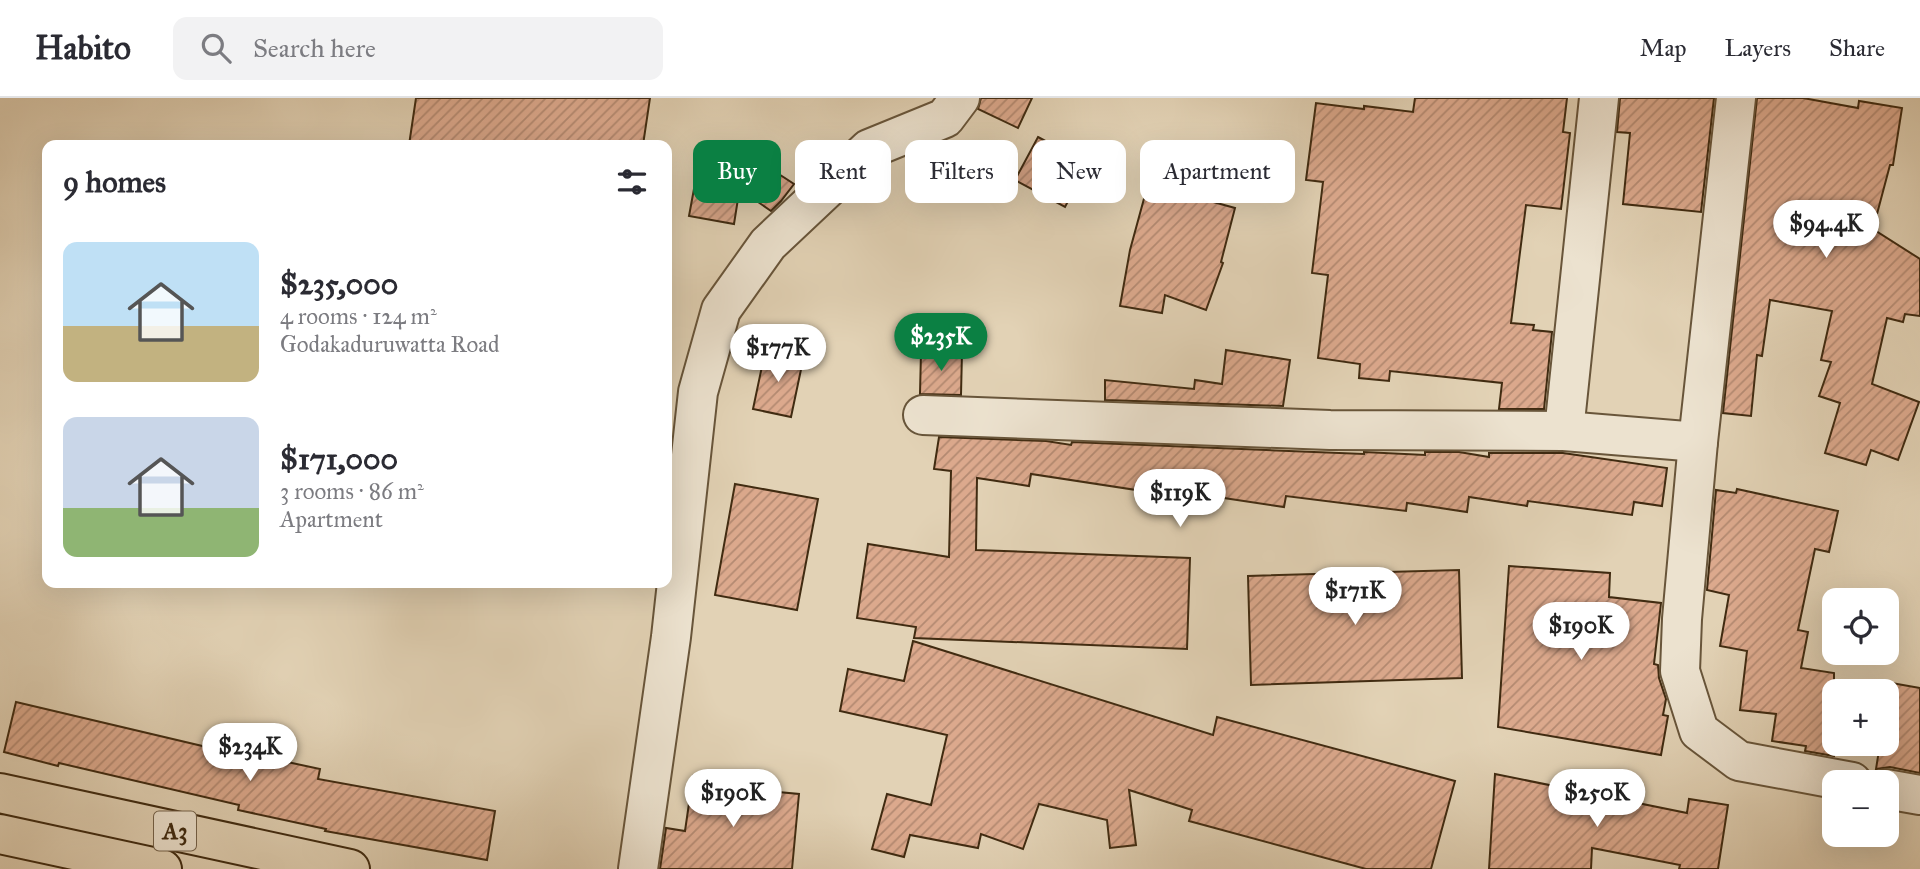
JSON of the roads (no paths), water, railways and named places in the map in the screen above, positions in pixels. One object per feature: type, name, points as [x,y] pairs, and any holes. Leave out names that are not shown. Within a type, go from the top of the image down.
[{"type":"highway","name":"A3","points":[[0,793],[350,869]]},
{"type":"highway","name":"A3","points":[[0,834],[162,869]]},
{"type":"street","points":[[638,869],[671,637],[698,392],[721,310],[768,244],[869,149],[946,118],[960,98]]},
{"type":"street","points":[[1564,431],[1598,98]]},
{"type":"street","points":[[1736,98],[1698,442],[1680,671],[1699,731],[1739,761],[1822,776]]},
{"type":"street","points":[[923,415],[1330,430],[1564,431],[1698,442]]},
{"type":"street","points":[[1899,791],[1920,795]]}]
